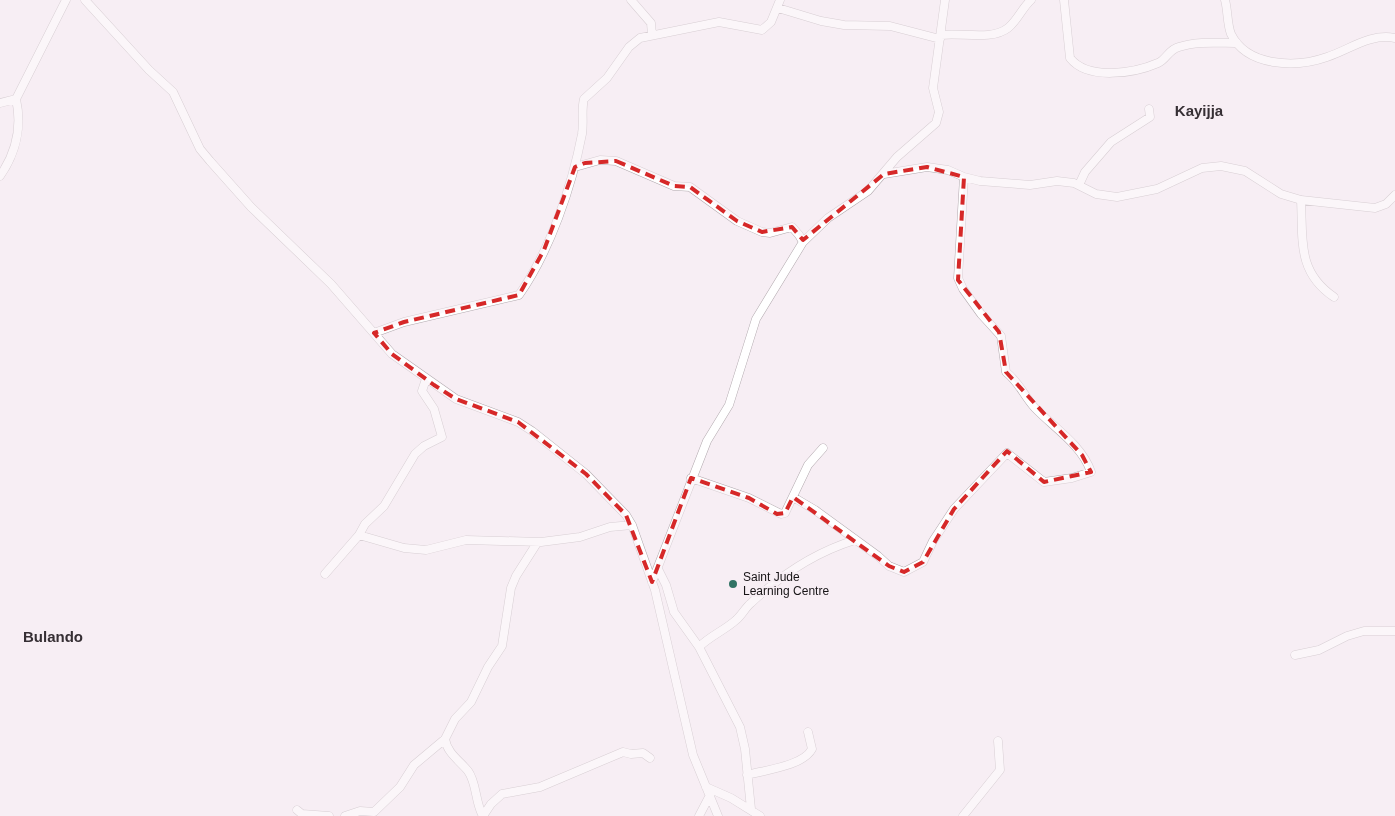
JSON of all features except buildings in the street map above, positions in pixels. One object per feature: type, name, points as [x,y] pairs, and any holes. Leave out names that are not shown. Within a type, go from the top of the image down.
[{"type":"street","points":[[0,176],[12,156],[16,139],[18,114],[16,99],[66,0]]},
{"type":"street","points":[[85,0],[149,70],[173,92],[200,149],[252,207],[331,284],[392,354],[456,400],[518,422],[545,440],[586,474],[619,506],[632,525],[652,582],[693,755],[718,816]]},
{"type":"street","points":[[631,0],[651,23],[652,35]]},
{"type":"street","points":[[652,582],[707,441],[729,404],[756,319],[803,242],[828,218],[868,191],[897,157],[930,130],[939,116],[933,88],[945,0]]},
{"type":"street","points":[[374,333],[404,322],[519,296],[544,250],[575,167],[583,127],[582,106],[584,99],[606,78],[635,41],[652,35],[666,34],[719,22],[762,30],[772,22],[779,4],[820,22],[844,25],[890,26],[941,37],[955,33],[979,35],[1004,31],[1031,0]]},
{"type":"street","points":[[1064,0],[1070,58],[1074,63],[1093,72],[1116,72],[1143,68],[1161,62],[1171,51],[1180,46],[1237,43]]},
{"type":"street","points":[[1225,0],[1229,26],[1237,43],[1245,52],[1259,59],[1286,62],[1317,60],[1376,36],[1395,38]]},
{"type":"street","points":[[0,103],[16,99]]},
{"type":"street","points":[[1079,186],[1085,172],[1111,142],[1150,117],[1149,109]]},
{"type":"street","points":[[575,167],[600,160],[616,161],[674,186],[690,187],[737,222],[762,232],[770,233],[792,227],[803,242]]},
{"type":"street","points":[[884,174],[927,167],[948,170],[964,177],[1014,184],[1057,181],[1074,183],[1096,194],[1117,197],[1158,189],[1202,168],[1221,166],[1245,172],[1280,194],[1301,200],[1375,208],[1386,204],[1395,195]]},
{"type":"street","points":[[793,497],[816,510],[889,566],[908,571],[923,562],[933,541],[954,509],[1007,453],[1044,482],[1072,478],[1091,472],[1082,455],[1033,406],[1017,382],[1006,372],[999,332],[982,314],[958,280],[960,216],[964,177]]},
{"type":"street","points":[[1301,200],[1303,247],[1312,278],[1321,288],[1334,297]]},
{"type":"street","points":[[325,574],[359,535],[364,524],[384,506],[415,454],[424,446],[442,437],[434,409],[422,391],[426,379]]},
{"type":"street","points":[[691,478],[749,498],[777,514],[785,513],[808,465],[823,448]]},
{"type":"street","points":[[359,535],[404,548],[426,550],[466,540],[537,543],[580,538],[610,527],[632,525]]},
{"type":"street","points":[[699,646],[737,619],[743,610],[765,591],[816,555],[855,540]]},
{"type":"street","points":[[345,816],[360,812],[371,814],[374,812],[400,787],[414,765],[445,739],[455,719],[471,702],[488,668],[502,646],[511,588],[516,576],[537,543]]},
{"type":"street","points":[[658,569],[666,585],[674,612],[699,646],[738,720],[745,749],[750,809]]},
{"type":"street","points":[[1296,655],[1319,650],[1347,636],[1364,631],[1395,631]]},
{"type":"street","points":[[747,774],[776,769],[805,757],[812,748],[808,732]]},
{"type":"street","points":[[445,739],[456,760],[469,773],[479,809],[483,816],[491,804],[502,794],[540,787],[623,752],[631,754],[643,753],[650,758]]},
{"type":"street","points":[[963,816],[1000,770],[998,741]]},
{"type":"street","points":[[706,787],[760,816]]},
{"type":"street","points":[[699,816],[710,795]]},
{"type":"street","points":[[297,810],[302,814],[329,816]]},
{"type":"highlighted area","points":[[616,161],[674,186],[690,187],[737,221],[762,232],[792,227],[803,240],[884,174],[927,167],[964,177],[958,280],[999,332],[1006,372],[1082,455],[1091,472],[1044,482],[1007,451],[954,509],[923,562],[904,572],[889,566],[793,497],[785,513],[777,514],[749,498],[691,478],[652,582],[626,515],[586,474],[518,422],[456,399],[434,385],[392,354],[374,333],[404,322],[519,295],[544,250],[575,167],[585,163]]},
{"type":"place","name":"Saint Jude Learning Centre","points":[[733,584]]},
{"type":"district","name":"Kayijja","points":[[1199,110]]},
{"type":"district","name":"Bulando","points":[[53,636]]}]
